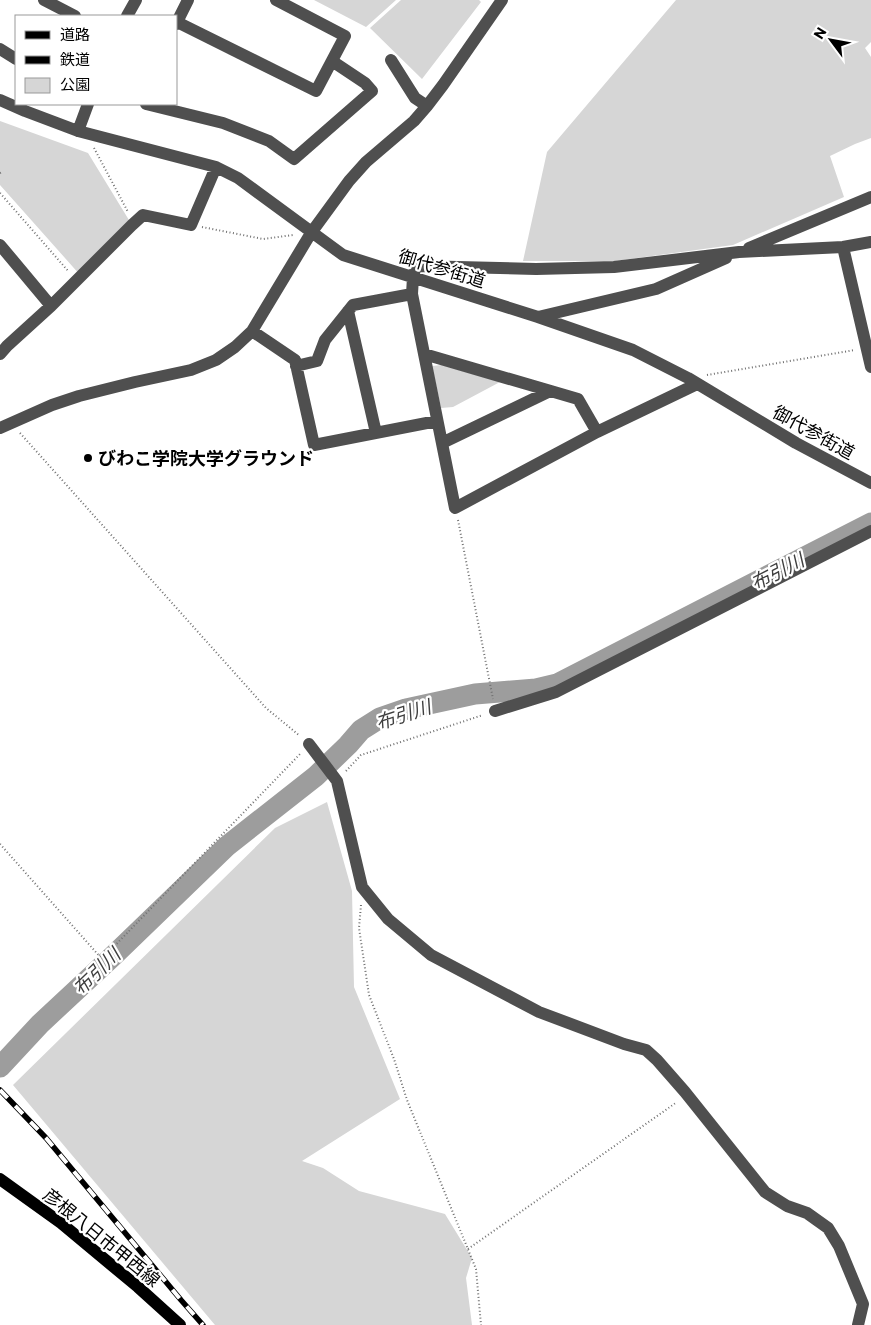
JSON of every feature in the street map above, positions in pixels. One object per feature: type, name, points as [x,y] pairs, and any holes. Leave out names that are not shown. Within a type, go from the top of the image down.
[{"type":"main road","name":"彦根八日市甲西線","points":[[0,1179],[61,1223],[138,1287],[180,1325]]},
{"type":"street","points":[[44,0],[73,15]]},
{"type":"street","points":[[128,15],[136,0]]},
{"type":"street","points":[[178,20],[188,0]]},
{"type":"street","points":[[178,22],[316,91],[346,36],[276,0]]},
{"type":"street","points":[[6,425],[52,405],[79,396],[191,370],[216,360],[235,347],[252,331],[311,233],[349,181],[366,162],[414,121],[427,106],[502,0]]},
{"type":"street","points":[[0,49],[15,58]]},
{"type":"street","points":[[391,60],[415,98],[427,106]]},
{"type":"street","points":[[150,105],[223,123],[269,141],[294,159],[372,91],[365,83],[332,61]]},
{"type":"street","name":"御代参街道","points":[[0,100],[25,112],[78,131],[216,167],[238,178],[343,255],[538,317],[633,350],[702,379],[796,443],[871,483]]},
{"type":"street","points":[[78,131],[88,105]]},
{"type":"street","points":[[2,346],[52,306],[143,215],[191,225],[216,167]]},
{"type":"street","points":[[538,317],[656,289],[871,197]]},
{"type":"street","points":[[702,379],[597,432],[455,508],[412,294],[413,276],[416,266],[536,269],[614,267],[739,252],[843,247],[871,242]]},
{"type":"street","points":[[0,245],[52,306]]},
{"type":"street","points":[[843,247],[869,348],[871,367]]},
{"type":"street","points":[[296,366],[317,361],[325,340],[353,305],[412,294]]},
{"type":"street","points":[[348,311],[376,433]]},
{"type":"street","points":[[252,331],[295,360],[314,445],[437,420]]},
{"type":"street","points":[[424,354],[578,399],[597,432]]},
{"type":"street","points":[[442,442],[550,391]]},
{"type":"street","points":[[495,711],[556,692],[871,531]]},
{"type":"street","points":[[309,744],[335,778],[362,887],[388,920],[431,956],[539,1012],[624,1044],[646,1050],[687,1095],[765,1192],[788,1206],[807,1213],[828,1228],[840,1246],[863,1304],[859,1325],[871,1322]]},
{"type":"path","points":[[92,144],[134,223]]},
{"type":"path","points":[[0,193],[76,281]]},
{"type":"path","points":[[191,225],[263,239],[293,235]]},
{"type":"path","points":[[702,379],[869,348]]},
{"type":"path","points":[[0,844],[102,959],[309,744],[266,708],[6,425]]},
{"type":"path","points":[[335,778],[360,756],[495,711],[455,508]]},
{"type":"path","points":[[362,887],[359,928],[369,996],[394,1058],[407,1100],[476,1269],[482,1325]]},
{"type":"path","points":[[468,1249],[687,1095]]},
{"type":"green space","points":[[314,0],[396,0],[366,27]]},
{"type":"green space","points":[[401,0],[479,0],[481,2],[422,79],[370,28]]},
{"type":"green space","points":[[676,0],[871,0],[871,42],[865,48],[871,57],[871,138],[830,156],[844,197],[733,245],[615,261],[523,261],[547,152]]},
{"type":"green space","points":[[0,121],[88,153],[132,225],[81,276],[0,185]]},
{"type":"green space","points":[[442,365],[500,382],[453,407],[441,408],[432,366]]},
{"type":"green space","points":[[327,802],[352,891],[354,987],[400,1099],[302,1161],[323,1168],[359,1191],[445,1214],[472,1258],[466,1278],[472,1325],[215,1325],[13,1085],[275,828]]},
{"type":"waterway","name":"布引川","points":[[0,1067],[40,1024],[227,846],[316,776],[361,730],[380,718],[406,709],[475,694],[536,689],[557,684],[871,523]]},
{"type":"railway","points":[[0,1090],[46,1138],[203,1325]]},
{"type":"place","name":"びわこ学院大学グラウンド","points":[[88,458]]}]
